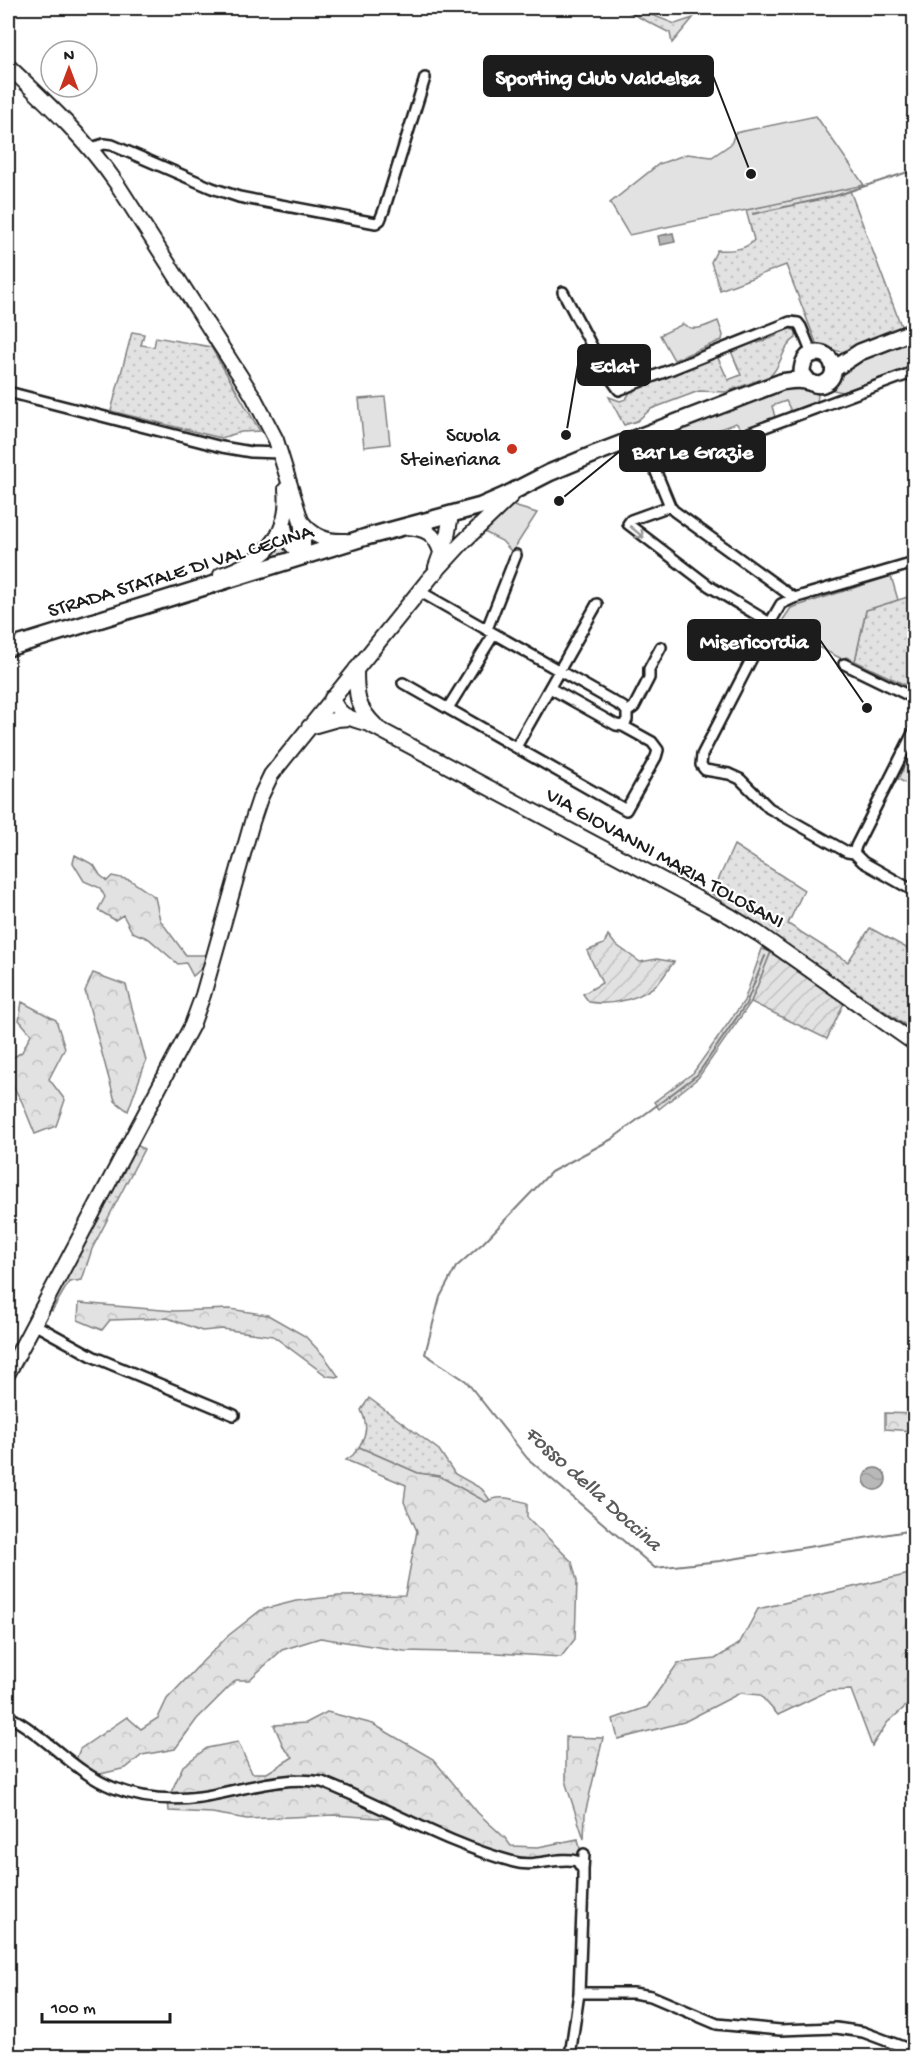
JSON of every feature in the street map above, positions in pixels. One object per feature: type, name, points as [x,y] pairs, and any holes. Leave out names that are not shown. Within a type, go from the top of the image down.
[{"type":"main road","points":[[8,66],[91,148],[123,193],[253,396],[273,432],[280,453],[301,521],[303,557]]},
{"type":"main road","points":[[831,363],[915,332]]},
{"type":"main road","points":[[820,353],[831,363],[831,378],[811,378],[805,360],[812,354],[820,353]]},
{"type":"main road","name":"STRADA STATALE DI VAL CECINA","points":[[8,648],[366,537],[481,506],[549,472],[597,453],[781,382],[811,378]]},
{"type":"main road","points":[[144,606],[251,562],[264,553],[273,543],[283,522],[286,501],[284,468]]},
{"type":"main road","points":[[8,1373],[192,1025],[203,995],[260,798],[274,771],[430,578],[515,491]]},
{"type":"main road","points":[[451,515],[460,525],[462,543]]},
{"type":"main road","points":[[430,578],[447,537],[451,515]]},
{"type":"main road","points":[[301,521],[311,532],[330,541],[347,541],[366,537]]},
{"type":"main road","points":[[283,522],[287,540],[303,557]]},
{"type":"main road","points":[[401,527],[420,528],[429,532],[437,541],[441,552]]},
{"type":"main road","points":[[356,669],[356,692],[362,710]]},
{"type":"main road","name":"VIA GIOVANNI MARIA TOLOSANI","points":[[332,698],[347,702],[362,710],[382,731]]},
{"type":"main road","name":"VIA GIOVANNI MARIA TOLOSANI","points":[[332,698],[340,713],[382,731],[721,911],[759,934],[915,1043]]},
{"type":"main road","points":[[309,727],[337,719],[350,718]]},
{"type":"street","points":[[91,148],[104,144],[117,146],[212,188],[246,199],[376,223],[380,220],[384,210],[424,78]]},
{"type":"street","points":[[563,292],[604,369],[619,390],[790,322],[798,323],[801,327],[812,354]]},
{"type":"street","points":[[794,598],[693,526],[670,506],[656,475],[657,467],[915,372]]},
{"type":"street","points":[[811,378],[826,387],[832,402]]},
{"type":"street","points":[[8,392],[222,447],[251,452],[280,453]]},
{"type":"street","points":[[670,506],[633,519],[628,524],[709,586],[770,623]]},
{"type":"street","points":[[448,708],[490,631],[516,555]]},
{"type":"street","points":[[915,563],[794,598],[781,604],[701,760],[701,765],[705,770],[729,774],[740,779],[769,808],[847,852],[854,853],[863,862],[915,891]]},
{"type":"street","points":[[419,591],[623,707],[627,712],[627,720],[623,726]]},
{"type":"street","points":[[516,747],[597,604]]},
{"type":"street","points":[[627,712],[634,707],[650,678],[649,669],[661,647]]},
{"type":"street","points":[[844,664],[915,698]]},
{"type":"street","points":[[403,683],[626,810],[658,750],[652,742],[623,726],[611,723],[550,688]]},
{"type":"street","points":[[854,853],[915,730]]},
{"type":"street","points":[[34,1324],[91,1355],[234,1414]]},
{"type":"street","points":[[8,1716],[41,1736],[74,1764],[98,1780],[125,1791],[160,1799],[198,1797],[269,1783],[309,1780],[322,1782],[471,1849],[517,1863],[538,1864],[568,1859],[578,1861],[583,1870]]},
{"type":"street","points":[[570,2056],[579,1993],[584,1854]]},
{"type":"street","points":[[579,1993],[651,1996],[717,2025],[780,2030],[836,2028],[863,2032],[915,2050]]},
{"type":"green space","points":[[621,8],[634,8],[675,24],[693,18],[672,43],[670,33]]},
{"type":"green space","points":[[816,116],[864,185],[629,235],[610,203],[659,164],[687,154],[712,157],[731,144],[735,133]]},
{"type":"green space","points":[[849,188],[903,331],[846,352],[817,345],[786,265],[720,290],[711,262],[717,250],[742,248],[754,240],[746,210]]},
{"type":"green space","points":[[718,321],[723,335],[722,340],[674,360],[660,335],[683,324],[696,328]]},
{"type":"green space","points":[[788,328],[796,331],[796,338],[788,346],[770,376],[726,392],[699,391],[651,409],[637,421],[624,425],[609,397],[620,401],[626,399],[632,389],[722,353],[724,355],[718,358],[728,380],[741,375],[732,349],[756,340],[758,343]]},
{"type":"green space","points":[[132,332],[144,334],[141,345],[154,347],[156,337],[211,347],[260,431],[241,432],[221,438],[111,411]]},
{"type":"green space","points":[[914,338],[914,365],[843,392],[833,390],[838,373],[842,368],[866,355]]},
{"type":"green space","points":[[790,385],[816,393],[817,401],[791,411],[786,401],[772,406],[775,417],[742,429],[736,423],[647,455],[640,456],[635,445]]},
{"type":"green space","points":[[385,397],[390,444],[364,447],[359,399]]},
{"type":"green space","points":[[510,505],[537,513],[512,552],[502,541],[484,532]]},
{"type":"green space","points":[[279,541],[295,553],[254,566]]},
{"type":"green space","points":[[891,576],[898,600],[866,610],[855,661],[846,657],[844,660],[778,627],[791,608]]},
{"type":"green space","points":[[914,595],[914,689],[855,661],[866,610]]},
{"type":"green space","points":[[914,750],[914,788],[898,779]]},
{"type":"green space","points":[[734,845],[804,890],[788,924],[848,962],[870,928],[910,950],[914,949],[914,1031],[712,894]]},
{"type":"green space","points":[[75,855],[94,865],[107,881],[112,876],[130,880],[155,897],[160,920],[186,955],[206,955],[203,967],[193,976],[186,963],[178,964],[149,939],[132,932],[123,915],[115,920],[98,910],[105,897],[100,888],[84,881],[73,863]]},
{"type":"green space","points":[[608,935],[615,944],[640,962],[657,959],[674,962],[660,981],[636,997],[617,1002],[589,1002],[583,994],[602,983],[587,951],[604,944]]},
{"type":"green space","points":[[762,949],[771,952],[751,1002],[698,1078],[659,1109],[654,1102],[693,1073],[744,1001]]},
{"type":"green space","points":[[771,952],[844,1003],[827,1039],[751,1002]]},
{"type":"green space","points":[[93,973],[126,985],[146,1061],[128,1111],[115,1101],[85,991]]},
{"type":"green space","points":[[22,1002],[56,1020],[65,1048],[49,1079],[65,1100],[56,1126],[35,1134],[22,1102],[8,1077],[8,1061],[22,1052],[31,1034],[19,1020]]},
{"type":"green space","points":[[135,1144],[144,1149],[92,1249],[82,1280],[69,1282],[52,1311],[47,1308]]},
{"type":"green space","points":[[79,1303],[174,1311],[230,1309],[268,1315],[305,1336],[324,1356],[339,1377],[327,1376],[273,1336],[222,1329],[202,1331],[168,1318],[110,1320],[102,1330],[78,1320]]},
{"type":"green space","points":[[369,1398],[439,1450],[455,1474],[482,1489],[490,1500],[486,1502],[439,1476],[418,1473],[359,1447],[366,1429],[361,1410]]},
{"type":"green space","points":[[885,1413],[914,1414],[914,1431],[885,1429]]},
{"type":"green space","points":[[359,1447],[418,1473],[439,1476],[486,1502],[501,1498],[527,1503],[527,1517],[572,1562],[577,1581],[575,1639],[561,1657],[404,1651],[320,1638],[282,1650],[249,1680],[236,1680],[197,1719],[175,1749],[142,1755],[126,1768],[92,1776],[74,1765],[80,1749],[127,1717],[141,1729],[158,1718],[167,1699],[203,1661],[229,1635],[261,1610],[296,1601],[339,1596],[405,1595],[417,1531],[404,1502],[406,1485],[346,1460]]},
{"type":"green space","points":[[914,1573],[914,1699],[887,1723],[872,1746],[851,1690],[828,1691],[778,1715],[760,1695],[740,1693],[684,1722],[618,1739],[613,1719],[647,1707],[678,1663],[715,1659],[739,1644],[758,1609]]},
{"type":"green space","points":[[327,1712],[373,1724],[433,1759],[478,1813],[511,1846],[538,1847],[578,1839],[581,1854],[577,1861],[517,1863],[407,1820],[334,1815],[247,1819],[212,1813],[169,1811],[168,1799],[183,1766],[207,1748],[238,1742],[252,1773],[267,1773],[293,1757],[284,1748],[274,1725],[306,1723]]},
{"type":"green space","points":[[566,1737],[603,1738],[585,1814],[584,1839],[566,1784]]},
{"type":"water","points":[[673,233],[675,242],[660,245],[658,236]]},
{"type":"water","points":[[875,1468],[883,1471],[886,1479],[883,1487],[875,1490],[867,1487],[864,1479],[867,1471]]},
{"type":"waterway","points":[[753,214],[835,196],[914,170]]},
{"type":"waterway","name":"Fosso della Doccina","points":[[765,956],[746,1004],[697,1075],[612,1139],[551,1172],[483,1243],[456,1267],[440,1297],[425,1354],[466,1381],[527,1458],[655,1568],[720,1561],[914,1530]]},
{"type":"place","name":"Sporting Club Valdelsa","points":[[751,174]]},
{"type":"place","name":"Eclat","points":[[566,435]]},
{"type":"place","name":"Scuola Steineriana","points":[[512,449]]},
{"type":"place","name":"Bar Le Grazie","points":[[559,501]]},
{"type":"place","name":"Misericordia","points":[[867,708]]}]
